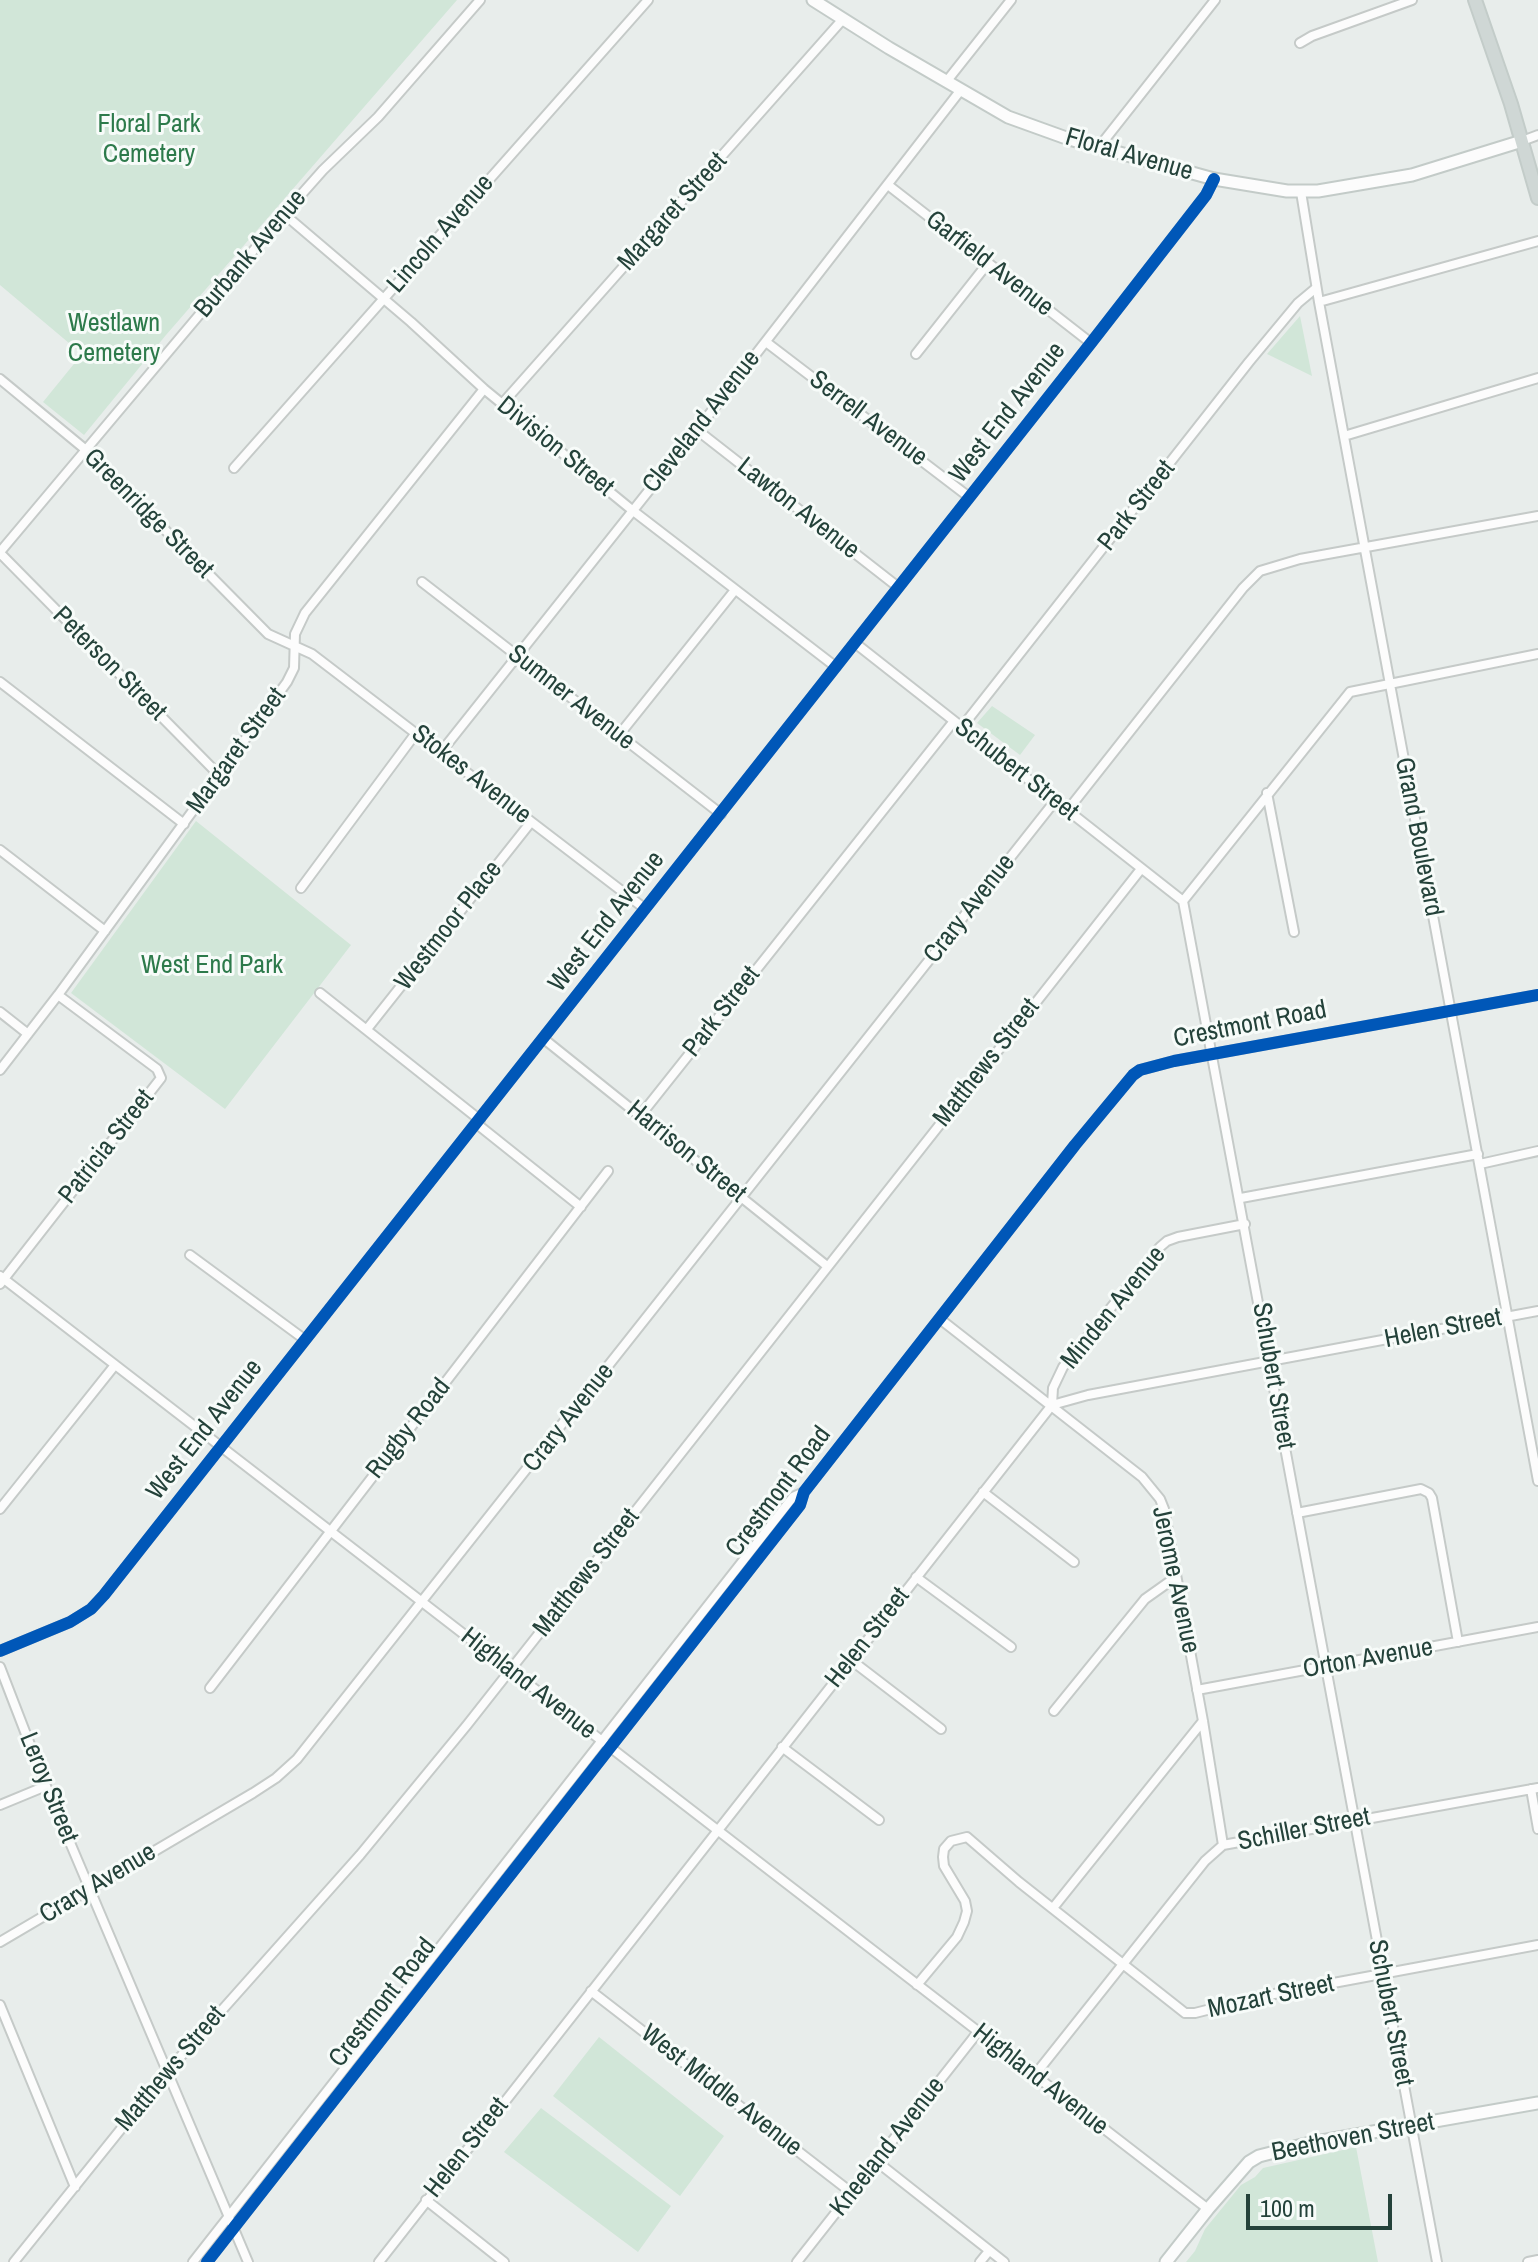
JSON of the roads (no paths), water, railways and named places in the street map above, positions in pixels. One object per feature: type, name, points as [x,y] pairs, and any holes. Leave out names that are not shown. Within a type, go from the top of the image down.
[{"type":"main road","points":[[1475,0],[1538,198]]},
{"type":"street","name":"Burbank Avenue","points":[[0,553],[284,214],[323,170],[378,117],[480,0]]},
{"type":"street","name":"Lincoln Avenue","points":[[234,468],[648,0]]},
{"type":"street","name":"Floral Avenue","points":[[813,0],[960,91],[1008,117],[1099,147],[1214,179],[1301,192],[1412,175],[1522,141]]},
{"type":"street","points":[[946,82],[1011,0]]},
{"type":"street","points":[[1099,147],[1215,0]]},
{"type":"street","points":[[1300,43],[1412,0]]},
{"type":"street","name":"Margaret Street","points":[[502,404],[843,19]]},
{"type":"street","name":"Cleveland Avenue","points":[[441,752],[519,657],[960,91]]},
{"type":"street","points":[[1522,141],[1538,135]]},
{"type":"street","name":"West End Avenue","points":[[0,1651],[70,1622],[91,1609],[1091,343],[1206,195],[1214,179]]},
{"type":"street","name":"Garfield Avenue","points":[[888,185],[1091,343]]},
{"type":"street","name":"Grand Boulevard","points":[[1301,192],[1316,288],[1538,1481]]},
{"type":"street","name":"Division Street","points":[[284,214],[502,404],[632,510],[836,667]]},
{"type":"street","points":[[1319,302],[1538,241]]},
{"type":"street","points":[[916,354],[988,263]]},
{"type":"street","name":"Park Street","points":[[962,727],[1249,362],[1298,303],[1316,288]]},
{"type":"street","name":"Serrell Avenue","points":[[766,342],[969,497]]},
{"type":"street","points":[[1344,436],[1538,378]]},
{"type":"street","name":"Greenridge Street","points":[[0,379],[86,450],[258,626],[277,639],[295,646]]},
{"type":"street","name":"Margaret Street","points":[[0,1070],[287,682],[294,668],[295,634],[305,613],[484,389]]},
{"type":"street","name":"Lawton Avenue","points":[[697,430],[898,587]]},
{"type":"street","points":[[1067,811],[1253,577],[1269,568],[1300,559],[1538,516]]},
{"type":"street","name":"Peterson Street","points":[[0,553],[219,775]]},
{"type":"street","name":"Sumner Avenue","points":[[422,582],[721,814]]},
{"type":"street","points":[[619,735],[735,590]]},
{"type":"street","name":"Schubert Street","points":[[855,643],[1183,901],[1241,1198],[1324,1667],[1437,2262]]},
{"type":"street","name":"Stokes Avenue","points":[[295,646],[312,654],[644,908]]},
{"type":"street","points":[[1183,901],[1350,692],[1538,654]]},
{"type":"street","points":[[0,682],[184,824]]},
{"type":"street","name":"Park Street","points":[[640,1116],[954,721]]},
{"type":"street","points":[[301,888],[416,733]]},
{"type":"street","points":[[1267,793],[1294,932]]},
{"type":"street","name":"Crary Avenue","points":[[0,1942],[276,1778],[308,1747],[1055,801]]},
{"type":"street","name":"Westmoor Place","points":[[367,1029],[531,822]]},
{"type":"street","points":[[0,850],[105,931]]},
{"type":"street","name":"Matthews Street","points":[[14,2262],[166,2073],[360,1855],[510,1670],[1141,869]]},
{"type":"street","points":[[320,993],[581,1207]]},
{"type":"street","name":"Patricia Street","points":[[1,1280],[161,1078],[157,1069],[58,995]]},
{"type":"street","name":"Crestmont Road","points":[[207,2262],[800,1505],[804,1492],[1133,1075],[1140,1070],[1212,1054],[1538,995]]},
{"type":"street","points":[[0,1012],[28,1034]]},
{"type":"street","name":"Harrison Street","points":[[544,1039],[827,1266]]},
{"type":"street","points":[[1480,1164],[1538,1151]]},
{"type":"street","points":[[1241,1198],[1478,1154]]},
{"type":"street","name":"Rugby Road","points":[[210,1688],[608,1171]]},
{"type":"street","name":"Minden Avenue","points":[[1052,1405],[1053,1388],[1063,1367],[1160,1247],[1178,1237],[1245,1224]]},
{"type":"street","points":[[190,1255],[304,1339]]},
{"type":"street","name":"Highland Avenue","points":[[1,1280],[1208,2209]]},
{"type":"street","name":"Helen Street","points":[[379,2262],[1052,1405],[1088,1395],[1538,1311]]},
{"type":"street","name":"Jerome Avenue","points":[[940,1319],[1052,1405],[1154,1490],[1164,1509],[1223,1845]]},
{"type":"street","points":[[0,1509],[115,1365]]},
{"type":"street","points":[[1297,1513],[1421,1489],[1429,1493],[1458,1642]]},
{"type":"street","name":"Crestmont Road","points":[[193,2262],[793,1497],[804,1492]]},
{"type":"street","points":[[983,1492],[1074,1562]]},
{"type":"street","points":[[916,1577],[1011,1647]]},
{"type":"street","points":[[1054,1711],[1145,1599],[1176,1577]]},
{"type":"street","name":"Orton Avenue","points":[[1197,1690],[1538,1627]]},
{"type":"street","points":[[851,1660],[941,1729]]},
{"type":"street","name":"Leroy Street","points":[[0,1667],[46,1786],[248,2262]]},
{"type":"street","points":[[1053,1908],[1203,1721]]},
{"type":"street","points":[[782,1747],[879,1820]]},
{"type":"street","points":[[0,1805],[46,1786]]},
{"type":"street","points":[[1534,1788],[1538,1829]]},
{"type":"street","name":"Schiller Street","points":[[1034,2076],[1205,1861],[1223,1845],[1534,1788]]},
{"type":"street","name":"Mozart Street","points":[[917,1985],[957,1937],[967,1911],[959,1888],[944,1866],[944,1849],[951,1841],[967,1837],[1181,2011],[1195,2013],[1258,1997],[1538,1945]]},
{"type":"street","points":[[504,1864],[514,1871]]},
{"type":"street","points":[[416,1977],[425,1985]]},
{"type":"street","name":"West Middle Avenue","points":[[591,1991],[852,2193]]},
{"type":"street","points":[[0,2005],[75,2187]]},
{"type":"street","name":"Kneeland Avenue","points":[[797,2262],[978,2032]]},
{"type":"street","name":"Beethoven Street","points":[[1166,2262],[1249,2162],[1259,2156],[1310,2143],[1538,2103]]},
{"type":"street","points":[[876,2161],[1004,2262]]},
{"type":"street","points":[[426,2200],[504,2262]]},
{"type":"street","points":[[980,2262],[989,2251]]},
{"type":"street","points":[[1528,2262],[1538,2260]]},
{"type":"park label","name":"Floral Park Cemetery","points":[[149,140]]},
{"type":"park label","name":"Westlawn Cemetery","points":[[114,339]]},
{"type":"park label","name":"West End Park","points":[[212,966]]}]
